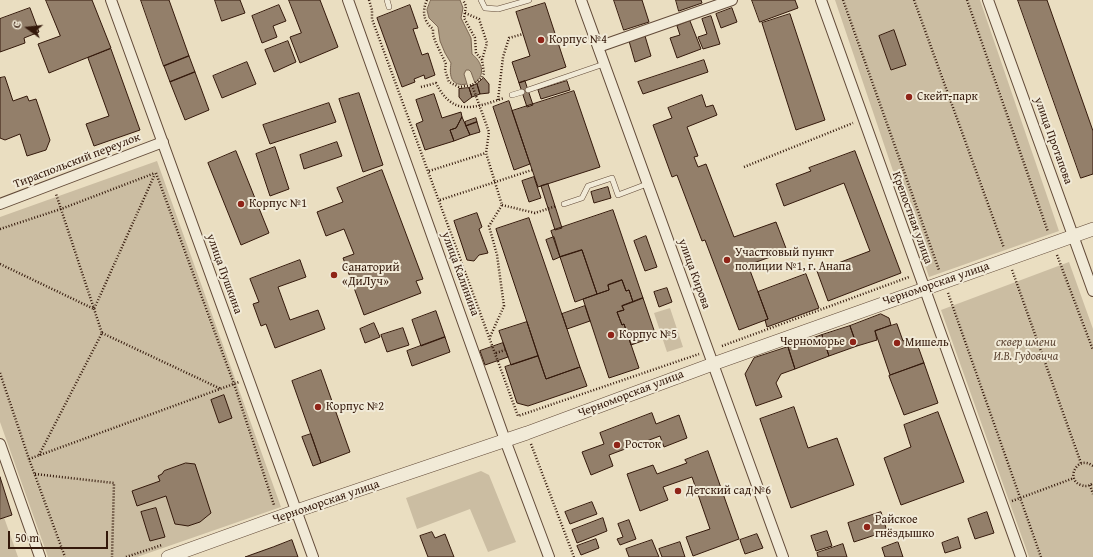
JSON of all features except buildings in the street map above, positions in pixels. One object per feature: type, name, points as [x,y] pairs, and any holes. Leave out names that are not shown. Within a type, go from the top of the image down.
[{"type":"street","name":"улица Пушкина","points":[[111,0],[313,557]]},
{"type":"street","name":"улица Калинина","points":[[348,0],[505,440],[549,557]]},
{"type":"street","name":"улица Кирова","points":[[581,0],[783,557]]},
{"type":"street","points":[[598,47],[732,0]]},
{"type":"street","name":"Крепостная улица","points":[[821,0],[1021,557]]},
{"type":"street","name":"улица Протапова","points":[[988,0],[1093,291]]},
{"type":"street","name":"Тираспольский переулок","points":[[0,204],[163,142]]},
{"type":"street","name":"Черноморская улица","points":[[168,557],[296,511],[527,433],[713,364],[1052,242],[1093,229]]},
{"type":"street","points":[[0,444],[40,557]]},
{"type":"lane","points":[[386,0],[389,7]]},
{"type":"lane","points":[[481,0],[485,8],[498,9],[529,0]]},
{"type":"lane","points":[[528,90],[604,64]]},
{"type":"lane","points":[[512,95],[522,92]]},
{"type":"lane","points":[[564,204],[582,198],[588,186],[612,178],[618,195],[648,184]]},
{"type":"path","points":[[369,0],[372,10],[372,19],[440,200],[518,416],[700,353]]},
{"type":"path","points":[[427,0],[424,9],[426,21],[433,29],[435,39],[446,64],[445,70],[449,82],[459,87],[472,85],[482,78],[484,73],[482,60],[487,43],[479,19],[465,12]]},
{"type":"path","points":[[463,0],[466,6],[464,18],[475,38],[476,53],[482,60]]},
{"type":"path","points":[[914,0],[1081,464]]},
{"type":"path","points":[[967,0],[1052,242],[1093,350]]},
{"type":"path","points":[[498,100],[503,57],[509,38],[523,34]]},
{"type":"path","points":[[421,87],[436,83],[441,93],[452,104],[462,107],[481,106],[512,95]]},
{"type":"path","points":[[472,85],[481,106],[489,132],[486,153],[502,205],[489,226],[497,254],[504,306],[490,337]]},
{"type":"path","points":[[744,167],[863,119]]},
{"type":"path","points":[[429,171],[486,153]]},
{"type":"path","points":[[440,200],[532,170]]},
{"type":"path","points":[[0,229],[61,209],[156,173]]},
{"type":"path","points":[[94,309],[156,173]]},
{"type":"path","points":[[156,173],[234,384],[275,505],[267,508]]},
{"type":"path","points":[[39,456],[102,333],[53,184]]},
{"type":"path","points":[[502,205],[534,213],[564,204]]},
{"type":"path","points":[[0,264],[94,309]]},
{"type":"path","points":[[722,346],[913,276]]},
{"type":"path","points":[[102,333],[221,389]]},
{"type":"path","points":[[496,353],[506,350]]},
{"type":"path","points":[[0,372],[29,459],[65,557]]},
{"type":"path","points":[[29,459],[248,379]]},
{"type":"path","points":[[531,444],[574,557]]},
{"type":"path","points":[[1093,466],[1085,463],[1081,464],[1075,467],[1073,473],[1074,478],[1079,485],[1086,486],[1091,484],[1093,494]]},
{"type":"path","points":[[35,474],[114,483],[112,557]]},
{"type":"path","points":[[1002,505],[1074,478]]},
{"type":"path","points":[[126,557],[163,544]]},
{"type":"green space","points":[[835,0],[980,0],[1059,231],[929,277]]},
{"type":"green space","points":[[157,161],[281,507],[137,557],[48,557],[0,422],[0,217]]},
{"type":"green space","name":"сквер имени И.В. Гудовича","points":[[1069,262],[1093,329],[1093,557],[1029,557],[941,310]]},
{"type":"green space","points":[[670,308],[683,347],[667,352],[654,313]]},
{"type":"green space","points":[[481,471],[489,475],[516,542],[488,552],[470,509],[417,529],[406,498]]},
{"type":"green space","points":[[0,506],[18,557],[0,557]]},
{"type":"shaded area","points":[[431,0],[460,0],[463,8],[461,18],[471,38],[472,54],[480,64],[482,72],[481,76],[475,83],[469,70],[466,70],[464,74],[467,84],[457,84],[452,80],[450,72],[451,63],[440,41],[438,27],[429,18],[427,10]]},
{"type":"place","name":"Корпус №4","points":[[541,40]]},
{"type":"place","name":"Скейт-парк","points":[[909,97]]},
{"type":"place","name":"Корпус №1","points":[[241,204]]},
{"type":"place","name":"Участковый пункт полиции №1, г. Анапа","points":[[727,260]]},
{"type":"place","name":"Санаторий «ДиЛуч»","points":[[334,275]]},
{"type":"place","name":"Корпус №5","points":[[611,335]]},
{"type":"place","name":"Черноморье","points":[[853,342]]},
{"type":"place","name":"Мишель","points":[[897,343]]},
{"type":"place","name":"Корпус №2","points":[[318,407]]},
{"type":"place","name":"Росток","points":[[617,445]]},
{"type":"place","name":"Детский сад №6","points":[[678,491]]},
{"type":"place","name":"Райское гнёздышко","points":[[867,527]]}]
